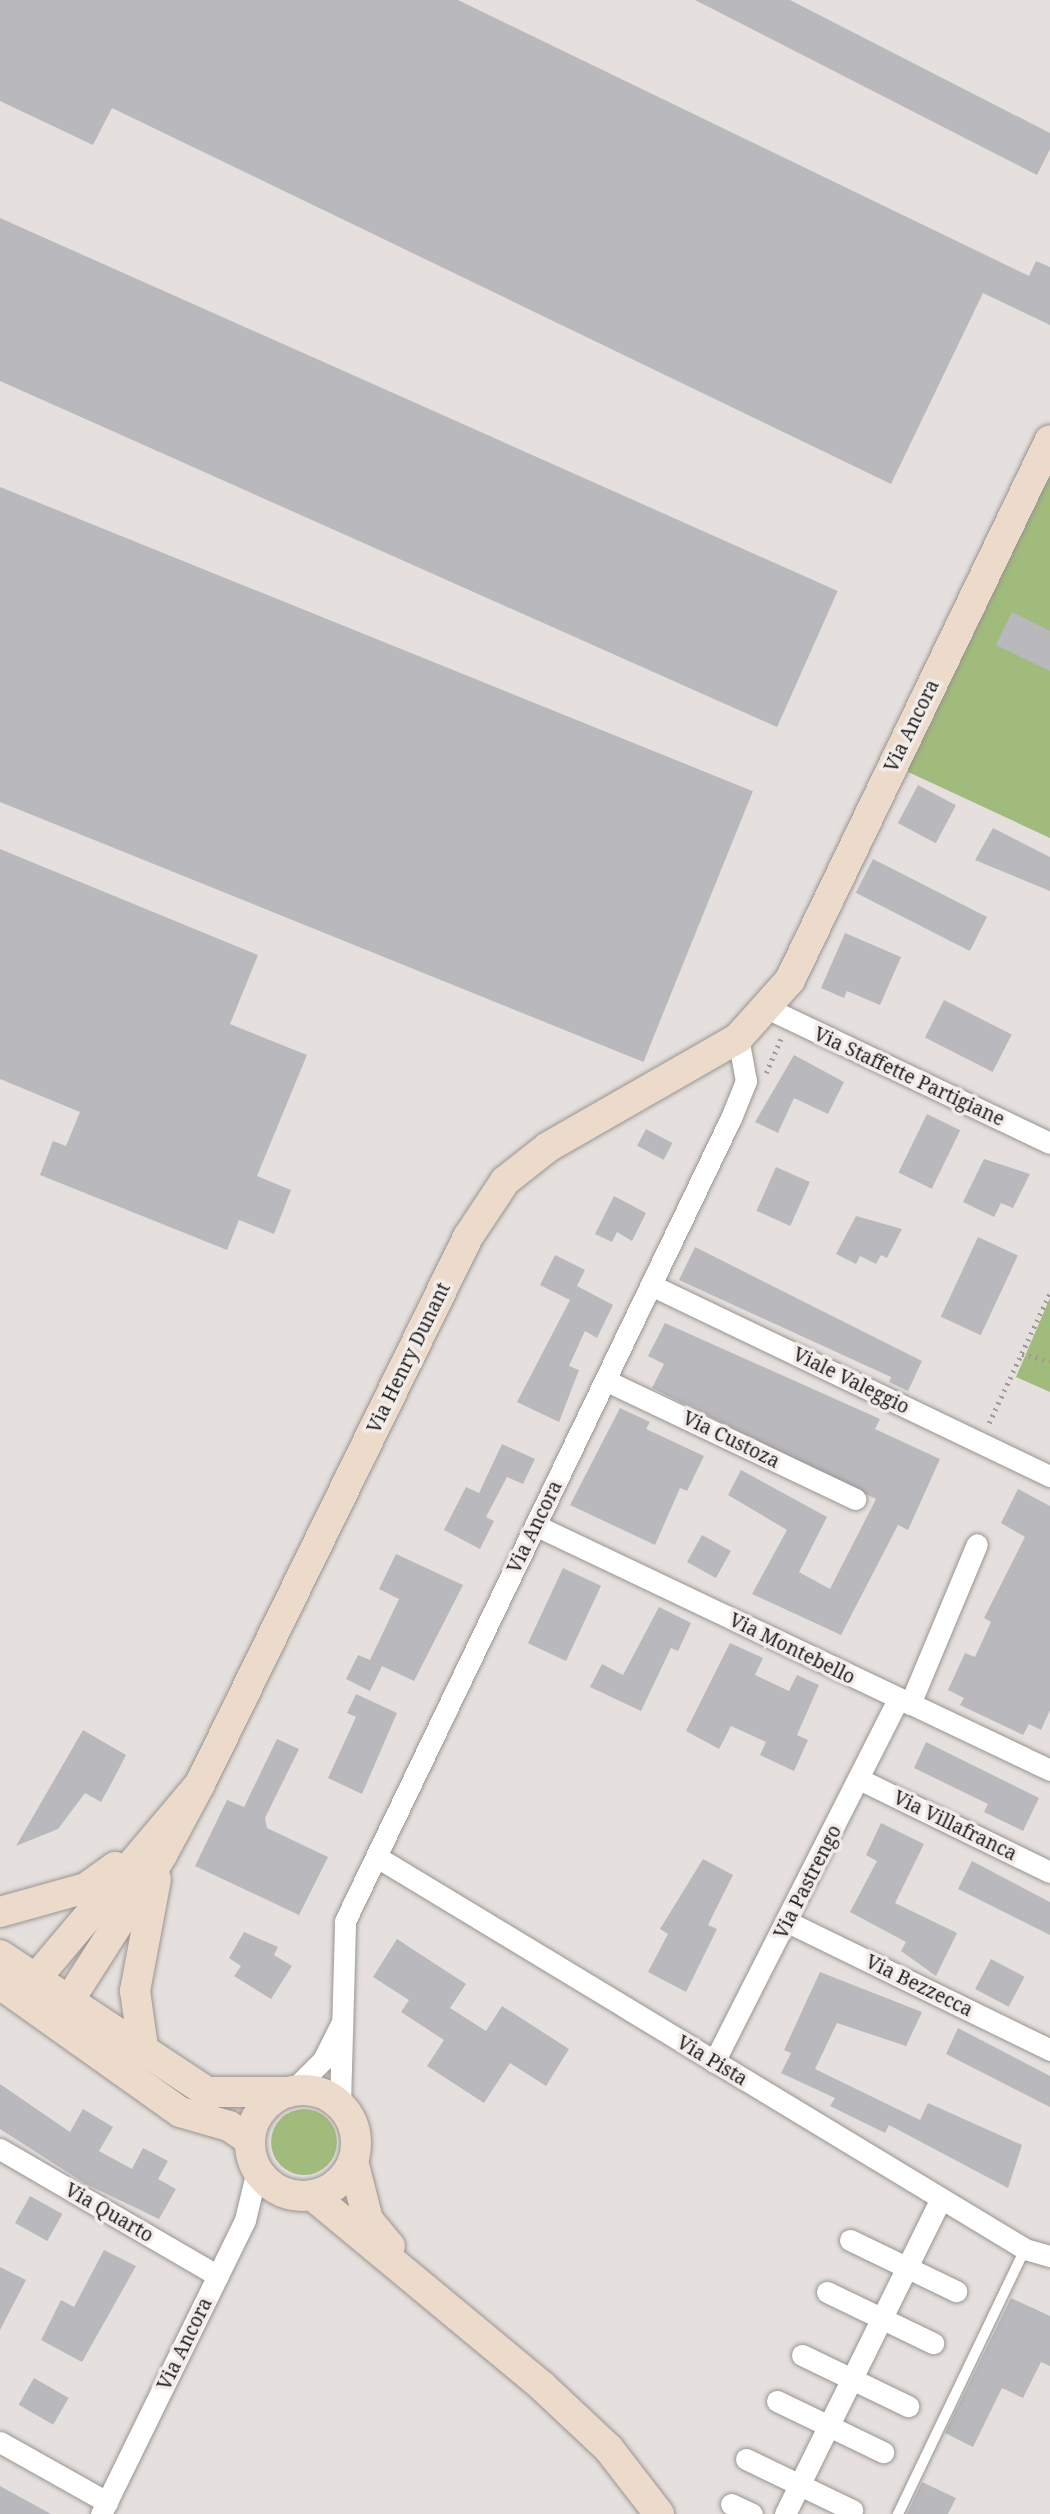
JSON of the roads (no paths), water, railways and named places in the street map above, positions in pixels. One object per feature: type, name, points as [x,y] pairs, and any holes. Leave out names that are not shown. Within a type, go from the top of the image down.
[{"type":"main road","name":"Via Ancora","points":[[738,1038],[769,1009],[790,980],[1050,440]]},
{"type":"main road","name":"Via Henry Dunant","points":[[155,1849],[200,1784],[468,1237],[505,1181],[548,1147],[738,1038]]},
{"type":"main road","points":[[0,1912],[86,1888],[155,1849]]},
{"type":"main road","points":[[36,2009],[37,1976],[155,1849]]},
{"type":"main road","points":[[36,2009],[70,1998],[155,1849]]},
{"type":"main road","points":[[144,2054],[135,1991],[155,1849]]},
{"type":"main road","points":[[0,1955],[70,1998],[144,2054],[208,2092],[319,2092],[340,2104]]},
{"type":"main road","points":[[0,1984],[180,2112],[229,2126],[250,2140]]},
{"type":"main road","name":"Via Ancora","points":[[288,2092],[260,2112],[250,2140],[257,2170],[287,2194],[312,2195],[391,2266],[433,2290],[609,2449],[659,2514]]},
{"type":"main road","name":"Via Ancora","points":[[340,2104],[356,2135],[353,2161],[368,2220],[429,2278],[433,2290]]},
{"type":"main road","points":[[312,2195],[341,2180],[353,2161]]},
{"type":"street","name":"Via Staffette Partigiane","points":[[769,1009],[1050,1143]]},
{"type":"street","name":"Via Ancora","points":[[340,2104],[345,1922],[653,1286],[746,1081],[738,1038]]},
{"type":"street","name":"Viale Valeggio","points":[[653,1286],[1050,1476]]},
{"type":"street","name":"Via Custoza","points":[[607,1381],[855,1499]]},
{"type":"street","name":"Via Montebello","points":[[535,1525],[1050,1770]]},
{"type":"street","name":"Via Pastrengo","points":[[713,2062],[788,1922],[859,1779],[904,1702],[977,1544]]},
{"type":"street","name":"Via Villafranca","points":[[859,1779],[1050,1872]]},
{"type":"street","name":"Via Pista","points":[[377,1857],[1025,2249],[1050,2256]]},
{"type":"street","name":"Via Bezzecca","points":[[788,1922],[1050,2050]]},
{"type":"street","name":"Via Ancora","points":[[288,2092],[323,2060],[343,2020]]},
{"type":"street","name":"Via Quarto","points":[[0,2149],[218,2276]]},
{"type":"street","name":"Via Ancora","points":[[104,2508],[257,2192],[257,2170]]},
{"type":"street","points":[[785,2514],[941,2199]]},
{"type":"street","points":[[849,2240],[956,2291]]},
{"type":"street","points":[[827,2292],[933,2343]]},
{"type":"street","points":[[802,2355],[908,2406]]},
{"type":"street","points":[[777,2401],[883,2452]]},
{"type":"street","points":[[0,2442],[104,2508]]},
{"type":"street","points":[[746,2459],[852,2510]]},
{"type":"street","points":[[731,2504],[752,2514]]},
{"type":"lane","points":[[898,2514],[1025,2249]]}]
